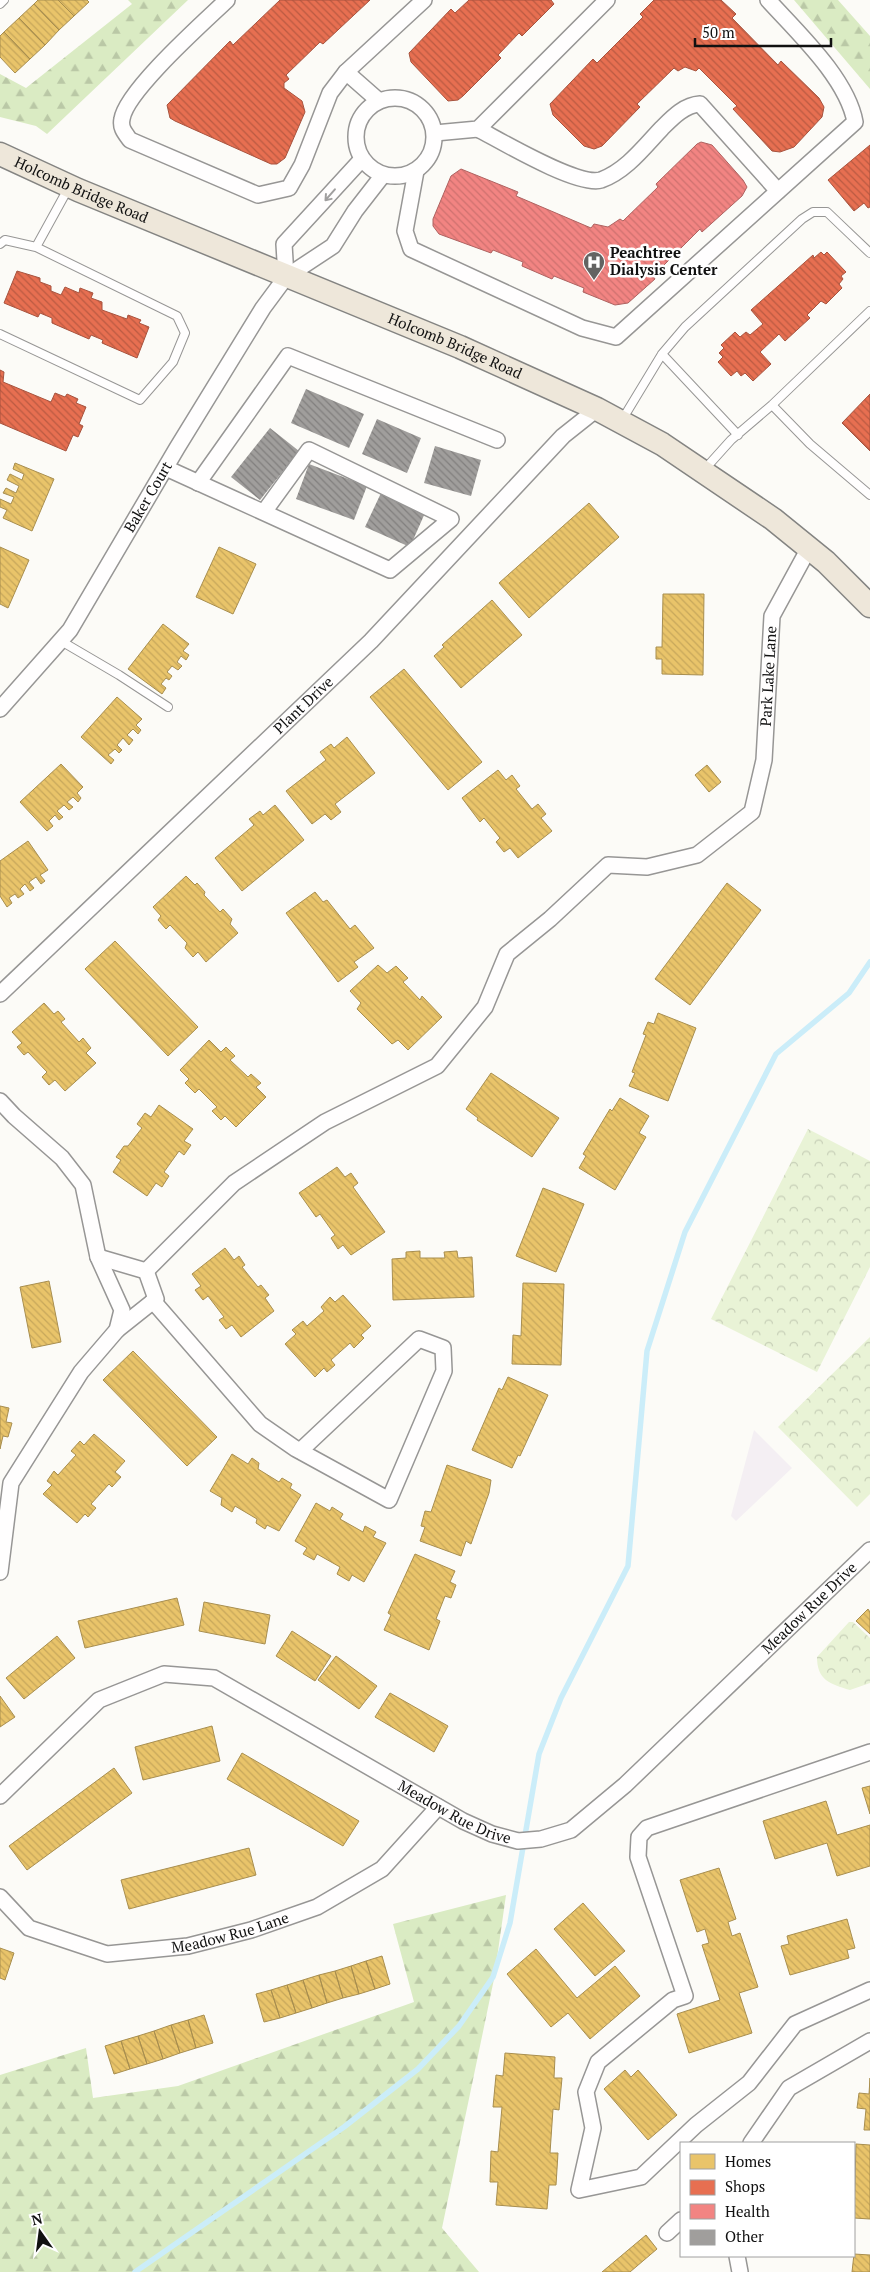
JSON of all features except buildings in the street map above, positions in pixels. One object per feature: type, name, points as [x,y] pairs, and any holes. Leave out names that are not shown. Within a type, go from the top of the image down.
[{"type":"main road","name":"Holcomb Bridge Road","points":[[0,154],[70,186],[286,277],[460,347],[597,409],[662,444],[773,519],[808,548],[870,606]]},
{"type":"street","points":[[227,0],[142,84],[122,118],[122,130],[130,140],[258,196],[289,188],[302,165],[330,93],[346,72],[424,0]]},
{"type":"street","points":[[478,129],[607,0]]},
{"type":"street","points":[[416,171],[406,231],[411,249],[582,328],[616,337],[855,122],[852,108],[828,70],[768,0]]},
{"type":"street","points":[[346,72],[379,101]]},
{"type":"street","points":[[398,98],[416,103],[425,111],[432,121],[435,134],[431,155],[416,171],[400,176],[384,175],[368,166],[362,158],[356,139],[360,120],[368,109],[379,101],[398,98]]},
{"type":"street","points":[[435,134],[478,129],[568,175],[599,181],[627,165],[674,115],[700,104],[778,191]]},
{"type":"street","points":[[362,158],[284,244],[286,277],[334,246],[355,211],[384,175]]},
{"type":"street","name":"Baker Court","points":[[0,709],[70,630],[263,308],[286,277]]},
{"type":"street","points":[[198,482],[288,356],[497,440]]},
{"type":"street","name":"Plant Drive","points":[[0,994],[371,642],[563,436],[597,409]]},
{"type":"street","points":[[166,468],[390,570],[451,519],[309,450],[264,512]]},
{"type":"street","name":"Park Lake Lane","points":[[146,1272],[234,1184],[325,1122],[437,1066],[485,1007],[507,954],[550,919],[608,865],[647,867],[697,855],[752,812],[764,760],[772,616],[808,548]]},
{"type":"street","points":[[0,1101],[7,1115],[62,1158],[83,1185],[98,1257],[122,1310],[116,1330]]},
{"type":"street","points":[[0,1572],[11,1483],[81,1372],[116,1330],[156,1299],[146,1272],[98,1257]]},
{"type":"street","points":[[153,1301],[260,1424],[300,1451],[389,1500],[444,1371],[443,1348],[419,1339],[300,1451]]},
{"type":"street","name":"Meadow Rue Drive","points":[[0,1796],[99,1700],[164,1674],[214,1678],[463,1821],[492,1834],[518,1842],[541,1839],[570,1830],[625,1785],[870,1550]]},
{"type":"street","points":[[870,1752],[647,1828],[639,1837],[638,1857],[685,1996],[673,2000],[598,2062],[586,2092],[593,2128],[580,2190],[642,2177],[696,2126],[749,2083],[794,2024],[870,1990]]},
{"type":"street","name":"Meadow Rue Lane","points":[[0,1897],[29,1928],[107,1954],[188,1946],[251,1930],[317,1907],[382,1869],[438,1806]]},
{"type":"street","points":[[752,2142],[789,2088],[870,2041]]},
{"type":"street","points":[[667,2233],[680,2221]]},
{"type":"street","points":[[737,2257],[740,2272]]},
{"type":"lane","points":[[0,4],[4,0]]},
{"type":"lane","points":[[36,247],[70,186]]},
{"type":"lane","points":[[621,422],[662,354],[685,327],[802,219],[813,212],[827,212],[870,253]]},
{"type":"lane","points":[[0,334],[140,400],[173,362],[185,333],[177,316],[36,247],[2,240]]},
{"type":"lane","points":[[704,471],[738,435],[870,311]]},
{"type":"lane","points":[[662,354],[738,435]]},
{"type":"lane","points":[[772,405],[810,444],[870,495]]},
{"type":"lane","points":[[60,641],[168,707]]},
{"type":"shaded area","points":[[754,1430],[792,1468],[736,1521],[731,1516]]},
{"type":"green space","points":[[128,0],[188,0],[47,134],[36,126],[0,117],[0,74],[26,88],[132,4]]},
{"type":"green space","points":[[794,0],[838,0],[870,36],[870,89]]},
{"type":"green space","points":[[808,1129],[870,1161],[870,1267],[817,1372],[711,1319]]},
{"type":"green space","points":[[870,1337],[870,1494],[857,1507],[778,1427]]},
{"type":"green space","points":[[849,1622],[853,1622],[870,1638],[870,1683],[850,1690],[836,1686],[822,1676],[819,1671],[817,1657]]},
{"type":"green space","points":[[506,1895],[494,1979],[442,2228],[479,2272],[0,2272],[0,2075],[86,2048],[93,2098],[178,2086],[414,2002],[393,1924]]},
{"type":"waterway","points":[[135,2272],[344,2127],[418,2069],[459,2026],[493,1977],[510,1923],[539,1754],[561,1698],[628,1566],[647,1351],[685,1232],[776,1054],[849,993],[870,962]]},
{"type":"place","name":"Peachtree Dialysis Center","points":[[594,281]]}]
